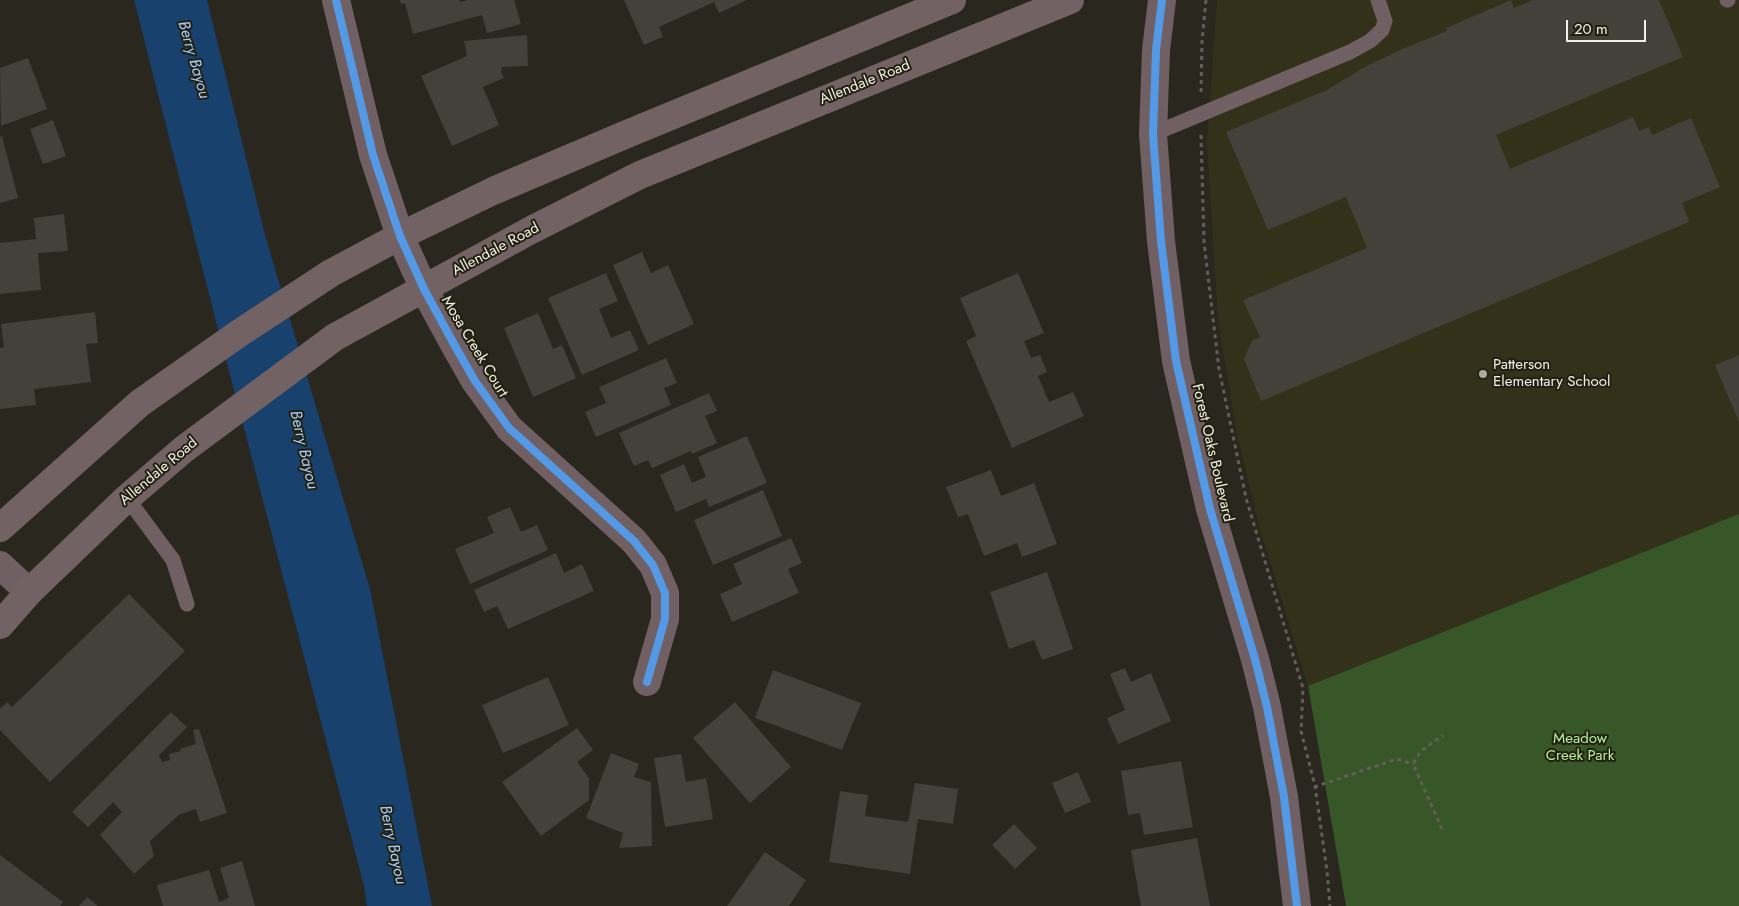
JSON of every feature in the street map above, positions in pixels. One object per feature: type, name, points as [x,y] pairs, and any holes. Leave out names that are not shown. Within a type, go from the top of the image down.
[{"type":"main road","points":[[0,528],[140,403],[238,334],[331,273],[400,236],[493,191],[952,0]]},
{"type":"main road","name":"Allendale Road","points":[[0,625],[29,592],[127,498],[184,449],[336,337],[533,229],[640,175],[1070,0]]},
{"type":"main road","points":[[627,134],[640,175]]},
{"type":"street","name":"Mosa Creek Court","points":[[336,0],[373,155],[400,236],[424,288],[475,381],[509,428],[634,541],[653,565],[665,592],[665,619],[647,682]]},
{"type":"street","name":"Forest Oaks Boulevard","points":[[1162,0],[1156,50],[1153,134],[1161,241],[1176,361],[1210,509],[1264,698],[1284,797],[1297,906]]},
{"type":"street","points":[[0,566],[29,592]]},
{"type":"lane","points":[[1153,134],[1350,52],[1370,41],[1382,30],[1385,21],[1378,0]]},
{"type":"lane","points":[[127,498],[173,560],[186,604]]},
{"type":"path","points":[[1206,0],[1202,41],[1201,114],[1204,242],[1219,369],[1246,498],[1303,688],[1302,731],[1315,786],[1330,906]]},
{"type":"path","points":[[1413,764],[1422,750],[1443,735]]},
{"type":"path","points":[[1284,797],[1397,759],[1413,764],[1442,829]]},
{"type":"shaded area","name":"Patterson Elementary School","points":[[1217,0],[1739,0],[1739,514],[1308,686],[1259,526],[1236,429],[1218,319],[1207,143]]},
{"type":"green space","name":"Meadow Creek Park","points":[[1739,514],[1739,906],[1346,906],[1308,686]]},
{"type":"water","name":"Berry Bayou","points":[[134,0],[207,0],[265,235],[370,589],[432,906],[367,906],[364,886]]},
{"type":"building","points":[[400,0],[460,0],[460,2],[468,0],[514,0],[521,24],[487,33],[482,15],[413,34],[405,3],[401,4]]},
{"type":"building","points":[[624,0],[747,0],[719,13],[714,2],[659,27],[663,37],[644,45]]},
{"type":"building","points":[[1511,0],[1514,8],[1533,0],[1659,0],[1683,57],[1496,135],[1510,169],[1633,117],[1639,131],[1649,127],[1652,135],[1691,118],[1720,187],[1682,203],[1689,222],[1261,401],[1244,359],[1252,341],[1260,337],[1243,300],[1367,248],[1346,197],[1268,230],[1226,132],[1327,90],[1363,68],[1400,50],[1447,31],[1446,28]]},
{"type":"building","points":[[527,35],[528,66],[502,67],[501,72],[504,78],[483,87],[499,125],[452,146],[421,76],[467,56],[464,41]]},
{"type":"building","points":[[28,58],[47,109],[1,126],[0,68]]},
{"type":"building","points":[[53,120],[66,156],[43,164],[30,129]]},
{"type":"building","points":[[2,136],[18,198],[0,203],[0,137]]},
{"type":"building","points":[[64,214],[68,251],[38,253],[41,290],[0,294],[0,243],[36,239],[34,218]]},
{"type":"building","points":[[642,252],[651,273],[668,265],[694,324],[648,345],[613,265]]},
{"type":"building","points":[[606,273],[618,301],[599,309],[611,338],[630,330],[639,350],[582,375],[548,298]]},
{"type":"building","points":[[1018,273],[1044,333],[1024,341],[1031,358],[1040,355],[1047,372],[1038,376],[1049,402],[1073,392],[1084,416],[1012,448],[966,341],[976,336],[960,298]]},
{"type":"building","points":[[95,312],[98,343],[86,344],[91,382],[34,389],[36,405],[0,409],[0,348],[4,347],[1,324]]},
{"type":"building","points":[[538,313],[553,349],[562,345],[576,378],[533,397],[504,328]]},
{"type":"building","points":[[1739,355],[1739,422],[1715,365]]},
{"type":"building","points":[[666,358],[677,383],[664,388],[671,405],[596,437],[585,412],[606,403],[599,387]]},
{"type":"building","points":[[709,393],[717,411],[705,416],[717,443],[692,454],[691,451],[652,468],[648,460],[634,466],[619,433]]},
{"type":"building","points":[[747,436],[767,483],[709,507],[706,499],[676,512],[660,475],[684,464],[692,483],[706,477],[698,457]]},
{"type":"building","points":[[991,470],[1001,496],[1034,483],[1057,544],[1022,557],[1017,543],[984,556],[968,514],[958,517],[946,487]]},
{"type":"building","points":[[763,490],[782,536],[713,565],[694,520]]},
{"type":"building","points":[[510,507],[521,532],[537,525],[548,550],[470,584],[455,549],[494,533],[487,517]]},
{"type":"building","points":[[791,538],[802,563],[788,569],[799,593],[732,622],[720,594],[742,584],[733,564]]},
{"type":"building","points":[[556,553],[564,573],[582,564],[594,591],[508,629],[497,606],[484,612],[474,590]]},
{"type":"building","points":[[1047,572],[1073,649],[1042,660],[1034,640],[1009,649],[990,592]]},
{"type":"building","points":[[129,594],[185,651],[50,782],[0,730],[0,709],[7,702],[12,707]]},
{"type":"building","points":[[1125,668],[1131,682],[1151,673],[1171,721],[1118,744],[1107,718],[1125,710],[1110,674]]},
{"type":"building","points":[[773,670],[861,703],[842,750],[755,718]]},
{"type":"building","points":[[548,677],[569,725],[503,753],[482,705]]},
{"type":"building","points":[[735,702],[791,767],[750,803],[693,738]]},
{"type":"building","points":[[171,712],[187,727],[159,755],[162,762],[170,760],[169,754],[196,744],[193,730],[199,729],[227,813],[200,822],[196,809],[180,814],[150,841],[154,856],[134,874],[100,835],[122,812],[113,802],[88,827],[72,812]]},
{"type":"building","points":[[577,728],[593,750],[577,762],[589,778],[589,800],[541,836],[502,782]]},
{"type":"building","points":[[611,753],[639,764],[634,777],[651,782],[652,846],[619,848],[623,833],[586,818]]},
{"type":"building","points":[[681,754],[686,782],[706,778],[713,819],[665,827],[654,758]]},
{"type":"building","points":[[1181,761],[1193,827],[1144,835],[1140,813],[1128,815],[1121,771]]},
{"type":"building","points":[[1078,772],[1091,802],[1065,813],[1052,783]]},
{"type":"building","points":[[915,783],[958,789],[953,824],[918,819],[910,874],[829,862],[840,791],[868,795],[865,816],[908,822]]},
{"type":"building","points":[[1014,824],[1037,848],[1015,869],[992,845]]},
{"type":"building","points":[[1197,838],[1210,906],[1141,906],[1131,850]]},
{"type":"building","points":[[765,852],[806,880],[789,906],[727,906]]},
{"type":"building","points":[[0,855],[63,902],[60,906],[0,906]]},
{"type":"building","points":[[242,861],[255,906],[163,906],[157,885],[209,870],[219,902],[229,898],[220,868]]},
{"type":"building","points":[[87,897],[98,906],[79,906]]},
{"type":"cycle path","points":[[336,0],[373,155],[400,236],[424,289],[455,346],[475,381],[509,428],[634,541],[653,565],[665,593],[665,619],[647,682]]},
{"type":"cycle path","points":[[1162,0],[1156,50],[1153,134],[1161,241],[1176,361],[1210,509],[1255,659],[1267,707],[1284,797],[1297,906]]},
{"type":"place","name":"Patterson Elementary School","points":[[1483,374]]}]
